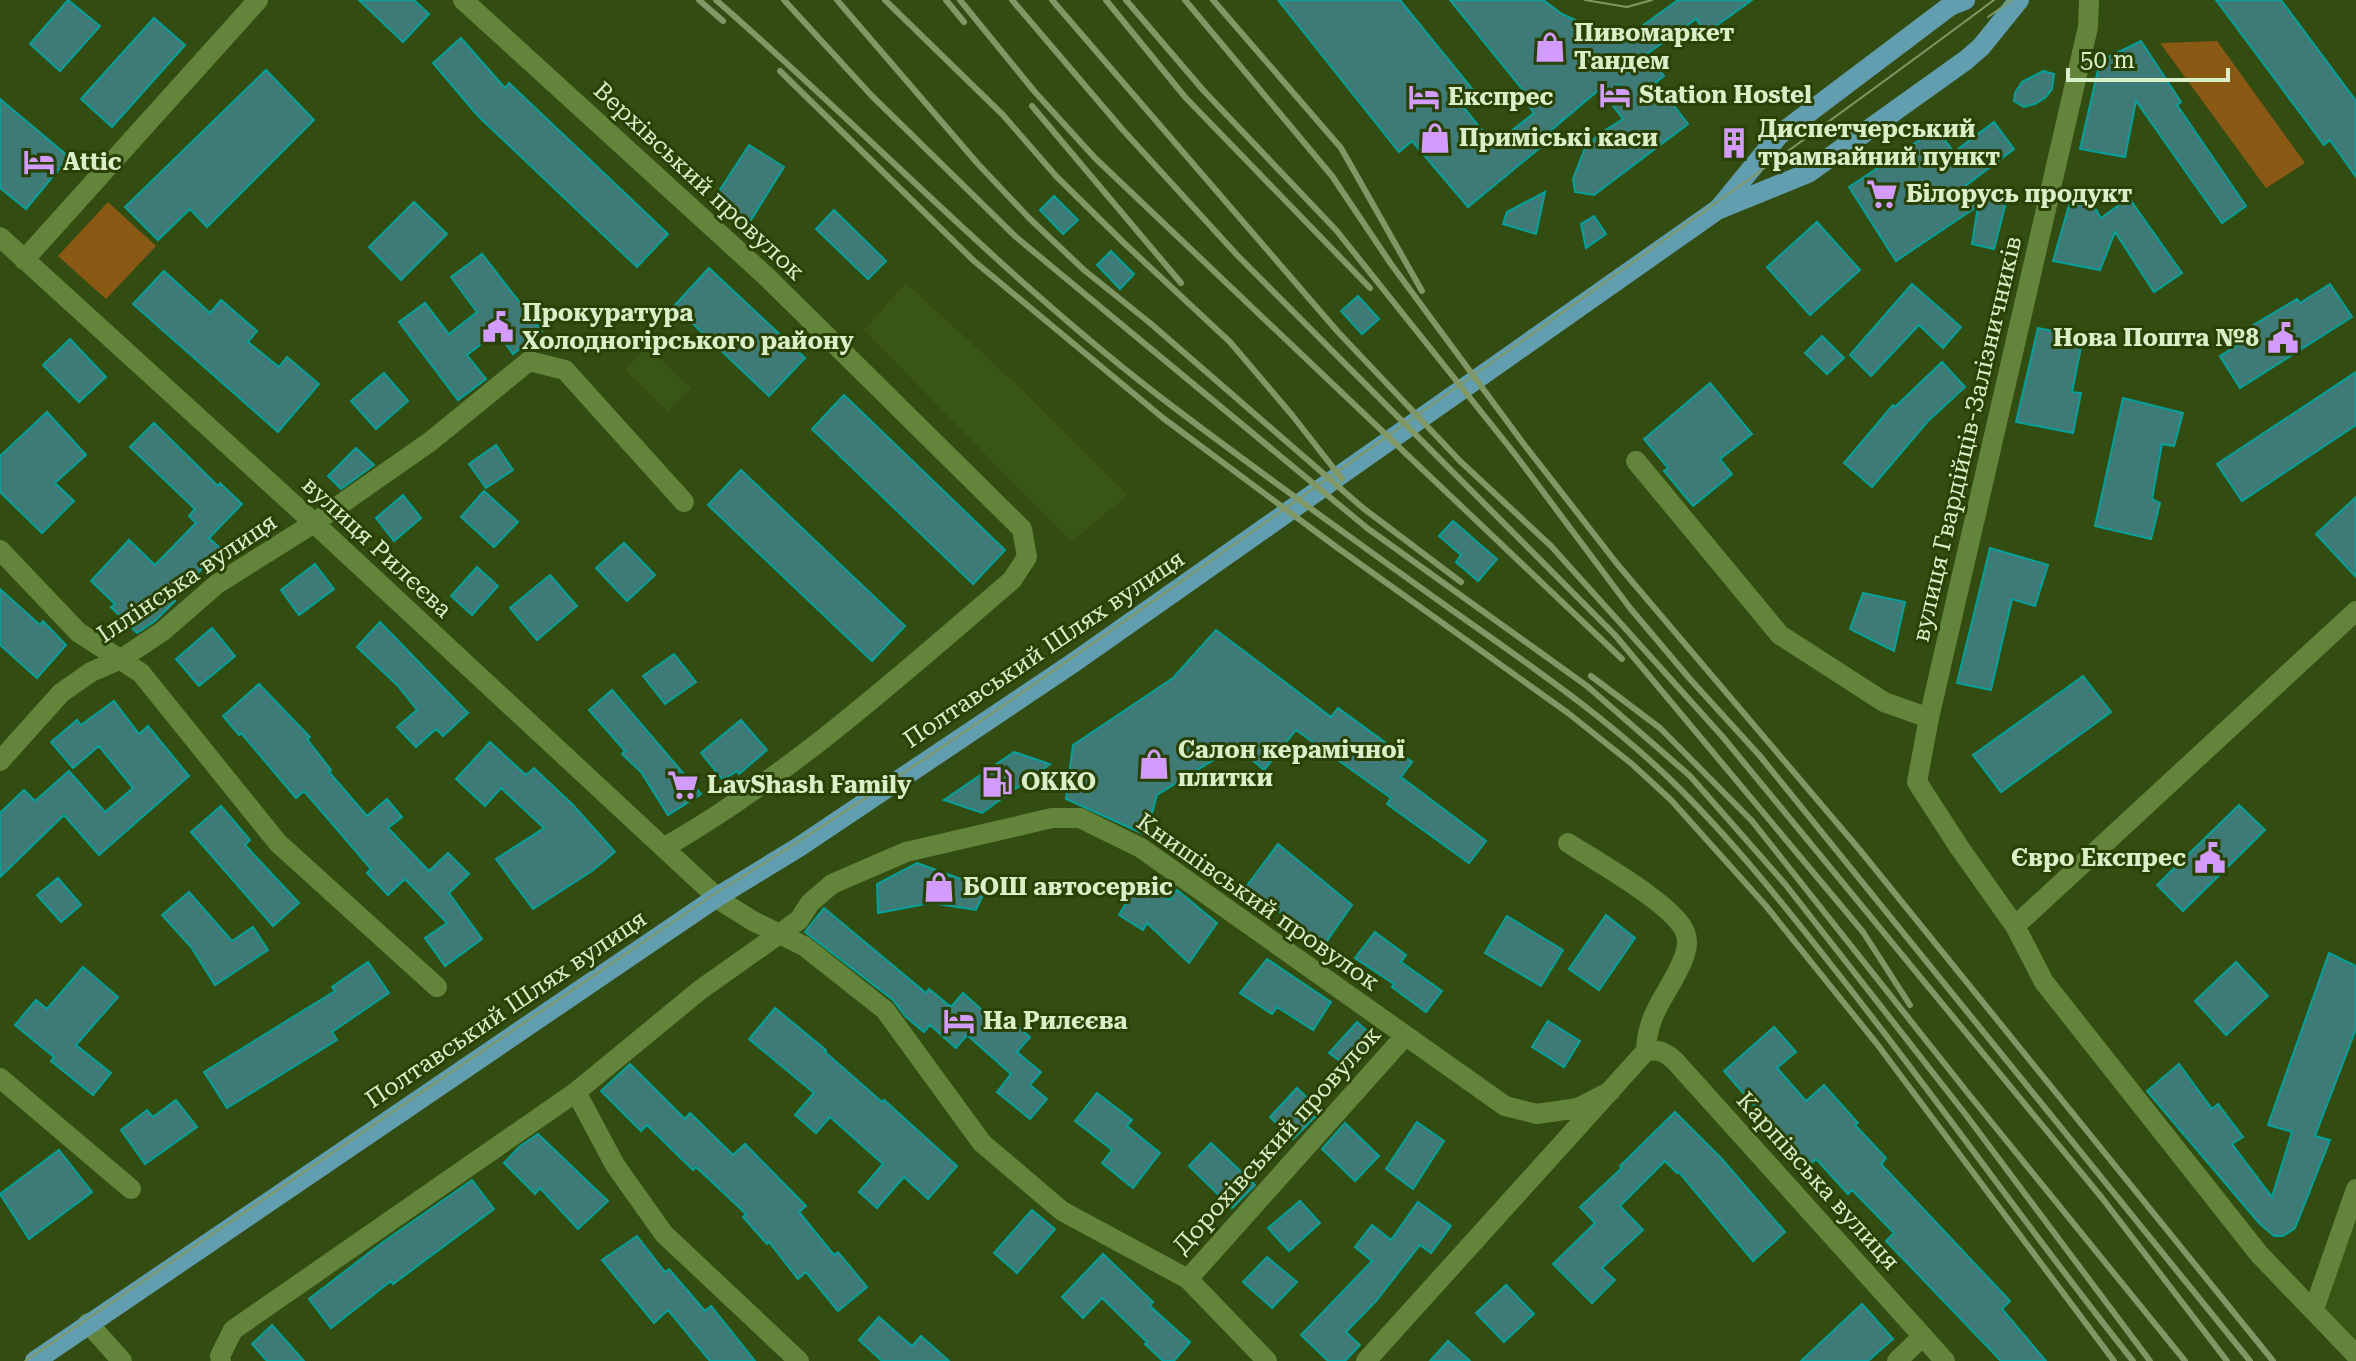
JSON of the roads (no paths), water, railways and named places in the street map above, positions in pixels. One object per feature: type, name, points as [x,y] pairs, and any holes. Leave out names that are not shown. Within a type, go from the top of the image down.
[{"type":"main road","name":"Полтавський Шлях вулиця","points":[[35,1361],[717,897],[799,847],[1073,663],[1717,210],[1808,173],[1966,60],[1981,47],[2019,0]]},
{"type":"main road","name":"Полтавський Шлях вулиця","points":[[1717,210],[1779,135],[1956,2]]},
{"type":"street","points":[[24,260],[258,0]]},
{"type":"street","name":"Верхівський провулок","points":[[463,0],[768,278],[1022,529],[1027,557],[1012,580],[879,695],[727,811],[665,847]]},
{"type":"street","name":"вулиця Гвардійців-Залізничників","points":[[2089,0],[2084,42],[1917,782],[2015,926],[2044,982],[2259,1254],[2356,1355]]},
{"type":"street","name":"вулиця Рилєєва","points":[[0,237],[717,897],[753,921],[804,946],[885,1010],[982,1143],[1062,1211],[1188,1279],[1267,1361]]},
{"type":"street","name":"Іллінська вулиця","points":[[0,761],[61,693],[163,631],[217,584],[314,523],[431,441],[529,361],[565,370],[684,502]]},
{"type":"street","points":[[1636,461],[1780,635],[1884,702],[1929,718]]},
{"type":"street","points":[[0,550],[78,632],[141,673],[278,843],[437,987]]},
{"type":"street","points":[[2015,926],[2356,611]]},
{"type":"street","name":"Книшівський провулок","points":[[221,1361],[220,1356],[233,1330],[576,1092],[700,990],[781,935],[832,884],[894,857],[1052,818],[1080,818],[1141,848],[1505,1106],[1537,1114],[1578,1108],[1611,1091]]},
{"type":"street","points":[[1366,1361],[1646,1051],[1646,1033],[1652,1016],[1682,962],[1687,946],[1685,932],[1676,919],[1648,895],[1568,843]]},
{"type":"street","name":"Дорохівський провулок","points":[[1188,1279],[1405,1036]]},
{"type":"street","name":"Карпівська вулиця","points":[[1646,1051],[1666,1053],[1675,1061],[1945,1361]]},
{"type":"street","points":[[0,1078],[131,1189]]},
{"type":"street","points":[[576,1092],[615,1165],[664,1234],[799,1361]]},
{"type":"street","points":[[2314,1309],[2356,1189]]},
{"type":"street","points":[[88,1323],[122,1361]]},
{"type":"street","points":[[1897,1361],[1923,1336]]},
{"type":"tram line","points":[[1585,0],[1627,7],[1652,0]]},
{"type":"tram line","points":[[25,1361],[714,894],[858,803],[1070,659],[1638,258],[1994,0]]},
{"type":"tram line","points":[[1988,17],[2012,0]]},
{"type":"railway","points":[[699,0],[723,21]]},
{"type":"railway","points":[[716,0],[999,261],[1116,362],[1278,485],[1567,692],[1650,760],[1697,806],[1814,943],[2133,1361]]},
{"type":"railway","points":[[784,0],[871,95],[1016,237],[1367,528],[1587,686],[1690,776],[1785,884],[1966,1115],[2150,1361]]},
{"type":"railway","points":[[837,0],[978,164],[1084,270],[1150,323],[1363,508],[1461,582]]},
{"type":"railway","points":[[885,0],[1003,115],[1056,176],[1230,342],[1342,479]]},
{"type":"railway","points":[[946,0],[964,22]]},
{"type":"railway","points":[[960,0],[1034,91],[1095,158],[1622,659]]},
{"type":"railway","points":[[1012,0],[1122,129],[1237,255],[1615,635],[1863,932],[1910,1005]]},
{"type":"railway","points":[[1052,0],[1338,332],[1460,461],[1551,546],[1722,736],[2102,1198],[2227,1361]]},
{"type":"railway","points":[[1106,0],[1185,97],[1370,288]]},
{"type":"railway","points":[[1126,0],[1203,90],[1336,230],[1514,453],[1630,608],[1760,756],[2250,1361]]},
{"type":"railway","points":[[1185,0],[1332,176],[1391,264],[1618,565],[1859,849],[2273,1361]]},
{"type":"railway","points":[[1213,0],[1341,148],[1422,291]]},
{"type":"railway","points":[[780,71],[974,261],[1163,418],[1568,713],[1671,800],[1766,906],[1877,1044],[2114,1361]]},
{"type":"railway","points":[[1032,106],[1181,283]]},
{"type":"railway","points":[[1591,676],[1660,728],[1752,821],[2185,1361]]},
{"type":"place","name":"Пивомаркет Тандем","points":[[1550,47]]},
{"type":"place","name":"Station Hostel","points":[[1615,95]]},
{"type":"place","name":"Експрес","points":[[1424,97]]},
{"type":"place","name":"Приміські каси","points":[[1435,138]]},
{"type":"place","name":"Диспетчерський трамвайний пункт","points":[[1734,143]]},
{"type":"place","name":"Attic","points":[[39,162]]},
{"type":"place","name":"Білорусь продукт","points":[[1882,194]]},
{"type":"place","name":"Прокуратура Холодногірського району","points":[[498,327]]},
{"type":"place","name":"Нова Пошта №8","points":[[2283,338]]},
{"type":"place","name":"Салон керамічної плитки","points":[[1154,764]]},
{"type":"place","name":"ОККО","points":[[997,782]]},
{"type":"place","name":"LavShash Family","points":[[683,785]]},
{"type":"place","name":"Євро Експрес","points":[[2210,858]]},
{"type":"place","name":"БОШ автосервіс","points":[[939,887]]},
{"type":"place","name":"На Рилєєва","points":[[959,1021]]}]
